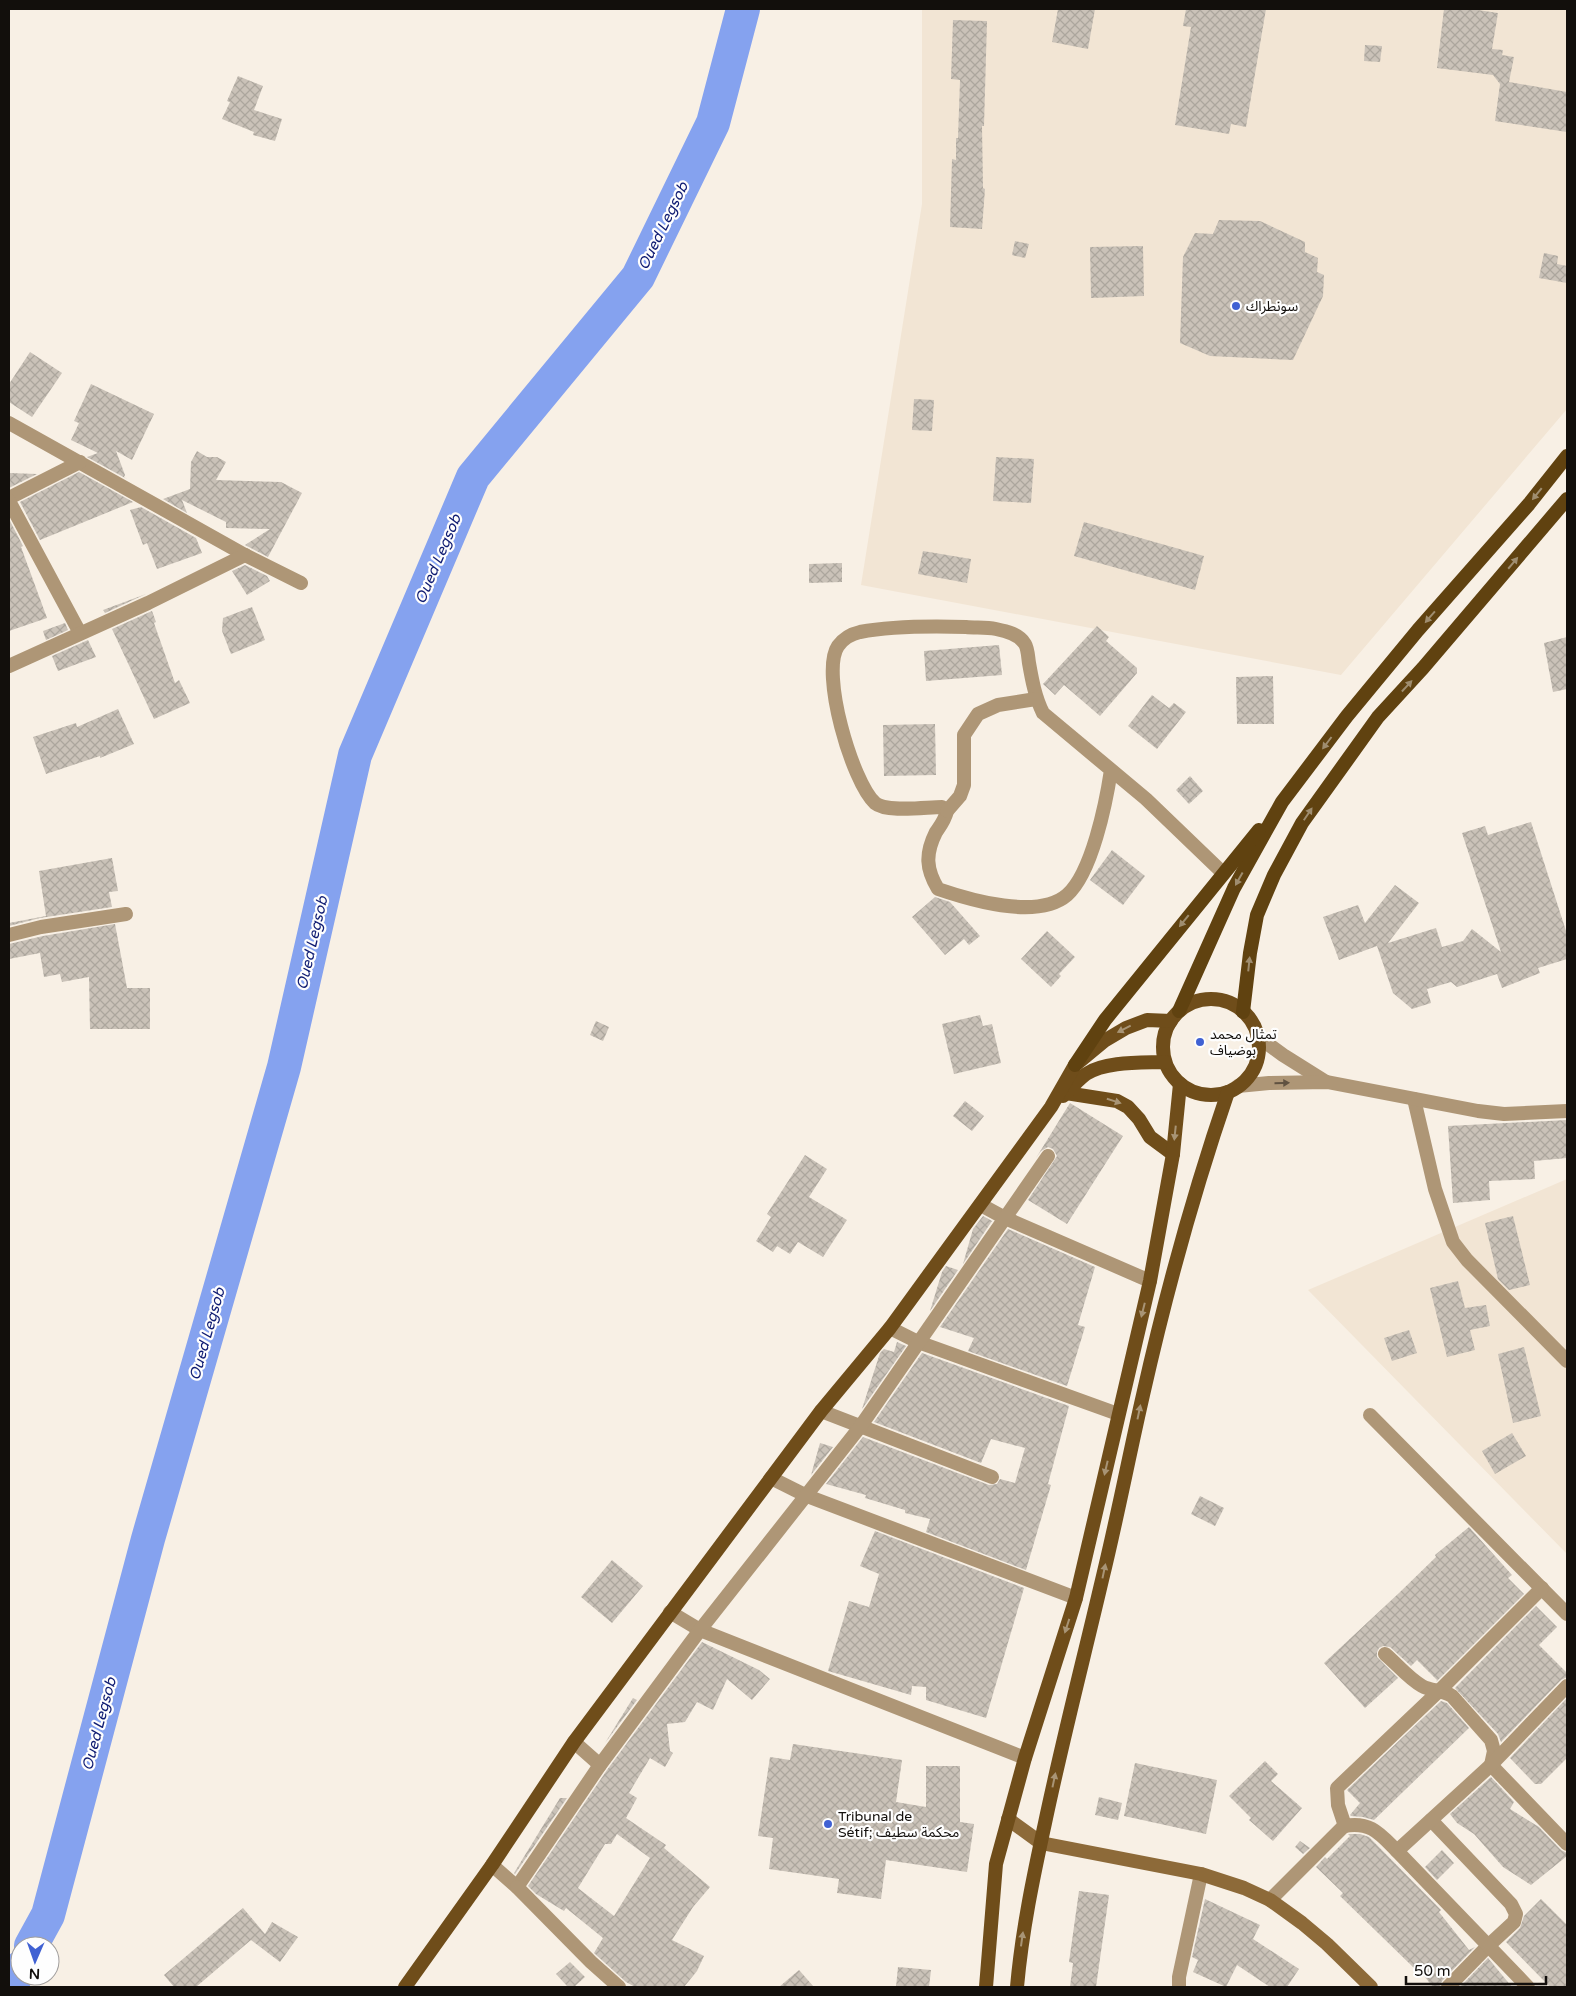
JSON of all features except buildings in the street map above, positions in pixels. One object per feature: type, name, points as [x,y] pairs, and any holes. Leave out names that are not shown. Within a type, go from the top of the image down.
[{"type":"highway","points":[[1075,1065],[1105,1020],[1282,802],[1347,716],[1418,630],[1529,504],[1567,456]]},
{"type":"highway","points":[[1243,1012],[1257,915],[1274,875],[1302,824],[1378,717],[1423,668],[1567,498]]},
{"type":"highway","points":[[1175,1016],[1234,888],[1282,802]]},
{"type":"main road","points":[[1205,1000],[1219,1000],[1232,1004],[1243,1012],[1252,1023],[1257,1036],[1256,1064],[1249,1077],[1233,1089],[1216,1095],[1203,1095],[1191,1091],[1180,1084],[1171,1074],[1165,1062],[1163,1048],[1164,1034],[1175,1016],[1191,1003],[1205,1000]]},
{"type":"main road","points":[[405,1987],[492,1865],[574,1742],[821,1411],[890,1328],[1051,1107],[1075,1065],[1104,1041],[1126,1028],[1147,1020],[1175,1016]]},
{"type":"main road","points":[[1051,1107],[1085,1075],[1092,1071],[1124,1064],[1165,1062]]},
{"type":"main road","points":[[986,1987],[996,1864],[1026,1758],[1076,1598],[1150,1281],[1173,1154],[1180,1084]]},
{"type":"main road","points":[[1017,1987],[1021,1939],[1040,1843],[1064,1733],[1103,1578],[1146,1384],[1182,1240],[1209,1149],[1233,1089]]},
{"type":"main road","points":[[1066,1093],[1117,1101],[1128,1107],[1139,1119],[1150,1137],[1173,1154]]},
{"type":"main road","points":[[1008,1819],[1040,1843],[1201,1874],[1244,1888],[1270,1900],[1327,1944],[1370,1987]]},
{"type":"street","points":[[9,423],[245,555],[301,583]]},
{"type":"street","points":[[80,462],[9,499],[80,633]]},
{"type":"street","points":[[9,666],[148,603],[245,555]]},
{"type":"street","points":[[947,811],[942,808],[885,807],[876,803],[866,791],[854,770],[841,727],[832,662],[837,648],[851,635],[860,632],[933,626],[994,628],[1013,634],[1026,645],[1036,699],[1043,713],[1146,799],[1223,873]]},
{"type":"street","points":[[1036,699],[998,705],[978,714],[964,735],[964,785],[960,796],[947,811],[945,820],[937,831],[930,847],[929,873],[938,889],[1004,907],[1026,907],[1048,903],[1066,895],[1080,878],[1099,827],[1111,770]]},
{"type":"street","points":[[9,934],[126,914]]},
{"type":"street","points":[[1257,1036],[1283,1055],[1327,1082]]},
{"type":"street","points":[[1233,1089],[1269,1083],[1327,1082],[1456,1108],[1504,1114],[1567,1111]]},
{"type":"street","points":[[1414,1099],[1435,1190],[1453,1242],[1467,1260],[1567,1361]]},
{"type":"street","points":[[517,1887],[600,1765],[700,1630],[860,1428],[1048,1156]]},
{"type":"street","points":[[981,1205],[1005,1218],[1150,1281]]},
{"type":"street","points":[[890,1328],[918,1342],[1118,1414]]},
{"type":"street","points":[[821,1411],[860,1428],[992,1477]]},
{"type":"street","points":[[1370,1415],[1567,1614]]},
{"type":"street","points":[[771,1478],[807,1496],[1076,1598]]},
{"type":"street","points":[[1345,1826],[1338,1805],[1337,1788],[1439,1691],[1542,1588]]},
{"type":"street","points":[[670,1612],[700,1630],[1026,1758]]},
{"type":"street","points":[[1386,1654],[1417,1683],[1452,1696],[1491,1740],[1494,1751],[1492,1766]]},
{"type":"street","points":[[1397,1851],[1492,1766],[1567,1686]]},
{"type":"street","points":[[574,1742],[600,1765]]},
{"type":"street","points":[[1492,1766],[1567,1844]]},
{"type":"street","points":[[1431,1820],[1511,1904],[1516,1914],[1514,1922],[1448,1987]]},
{"type":"street","points":[[1270,1900],[1345,1826],[1365,1825],[1383,1837],[1528,1987]]},
{"type":"street","points":[[492,1865],[619,1987]]},
{"type":"street","points":[[1179,1987],[1179,1977],[1201,1874]]},
{"type":"shaded area","name":"سونطراك","points":[[922,9],[1567,9],[1567,409],[1341,675],[861,585],[922,204]]},
{"type":"shaded area","points":[[1567,1179],[1567,1554],[1308,1290]]},
{"type":"waterway","name":"Oued Legsob","points":[[36,1936],[48,1915],[148,1539],[284,1067],[355,755],[473,477],[638,277],[713,123],[743,9]]},
{"type":"place","name":"سونطراك","points":[[1236,306]]},
{"type":"place","name":"تمثال محمد بوضياف","points":[[1200,1042]]},
{"type":"place","name":"Tribunal de Sétif; محكمة سطيف","points":[[828,1824]]}]
